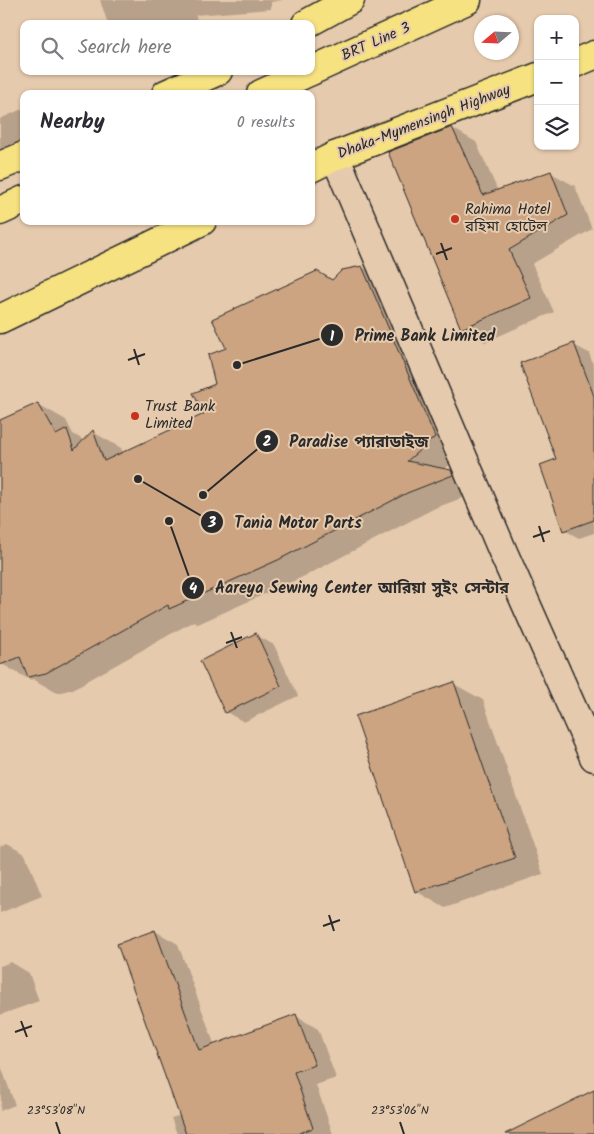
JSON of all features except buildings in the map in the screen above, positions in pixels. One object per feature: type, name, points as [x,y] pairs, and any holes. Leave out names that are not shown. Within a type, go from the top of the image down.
[{"type":"highway","points":[[313,20],[350,0]]},
{"type":"highway","name":"BRT Line 3","points":[[315,69],[467,0]]},
{"type":"highway","points":[[579,61],[594,55]]},
{"type":"highway","points":[[175,90],[209,75]]},
{"type":"highway","name":"BRT Line 3","points":[[270,90],[302,75]]},
{"type":"highway","name":"Dhaka-Mymensingh Highway","points":[[323,162],[534,79]]},
{"type":"highway","points":[[0,166],[20,158]]},
{"type":"highway","points":[[0,211],[20,202]]},
{"type":"highway","points":[[0,320],[194,225]]},
{"type":"street","points":[[323,162],[503,552],[594,757]]},
{"type":"place","name":"Rahima Hotel রহিমা হোটেল","points":[[455,219]]},
{"type":"place","name":"Prime Bank Limited","points":[[237,365]]},
{"type":"place","name":"Trust Bank Limited","points":[[135,416]]},
{"type":"place","name":"Tania Motor Parts","points":[[138,479]]},
{"type":"place","name":"Paradise প্যারাডাইজ","points":[[203,495]]},
{"type":"place","name":"Aareya Sewing Center আরিয়া সুইং সেন্টার","points":[[169,521]]}]
